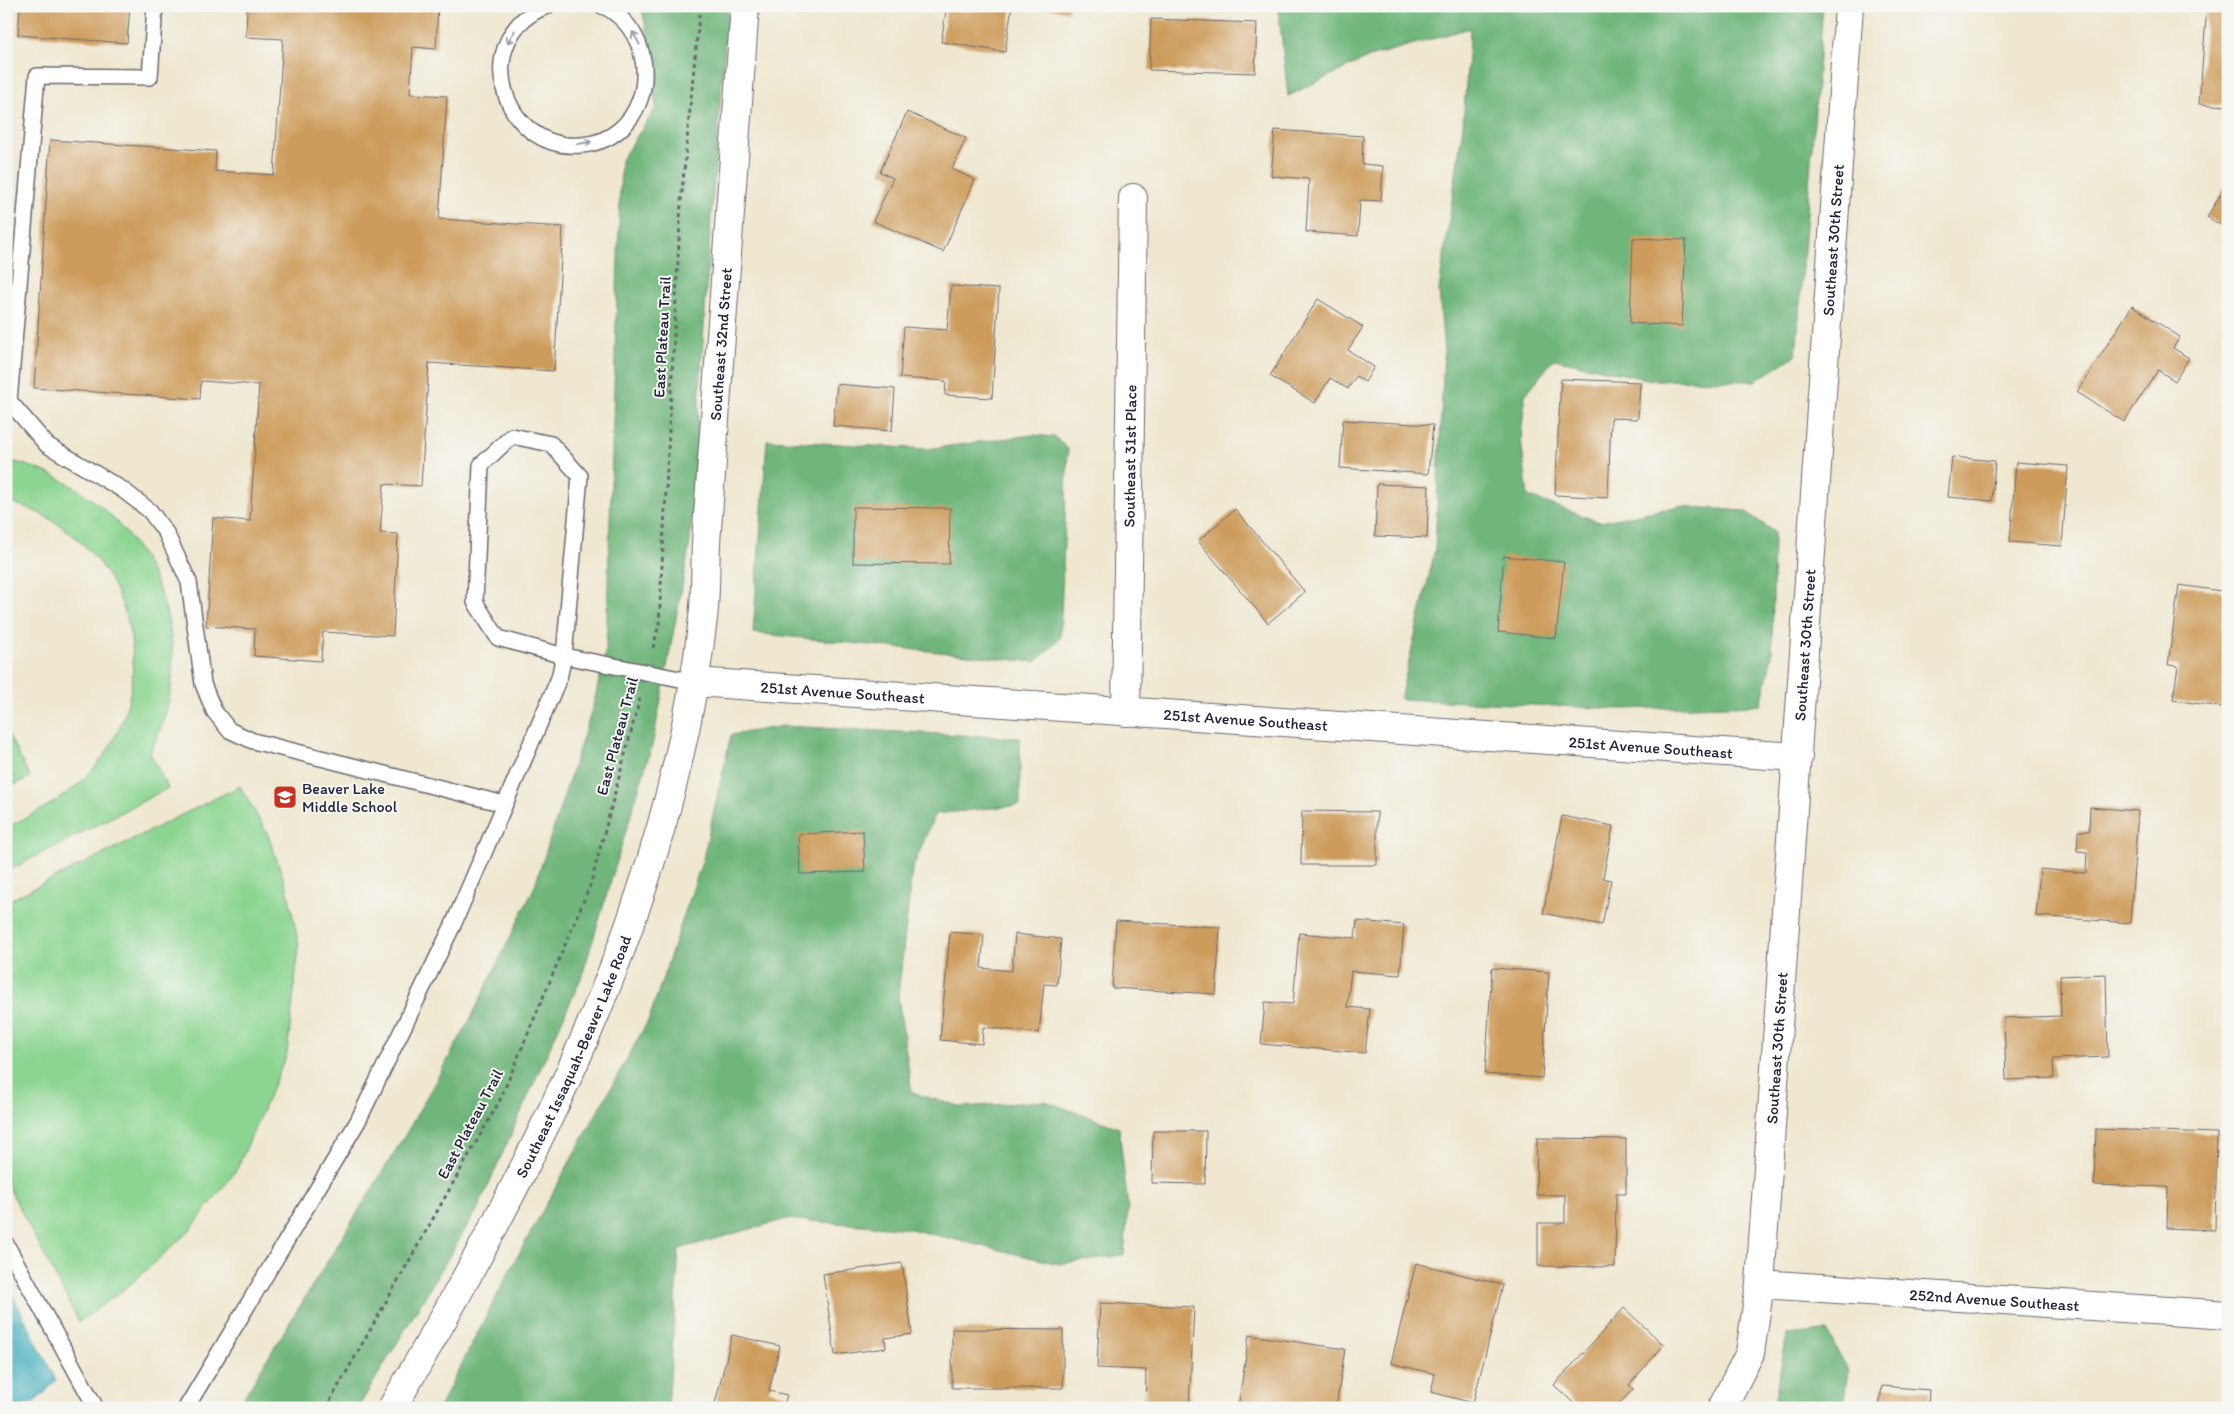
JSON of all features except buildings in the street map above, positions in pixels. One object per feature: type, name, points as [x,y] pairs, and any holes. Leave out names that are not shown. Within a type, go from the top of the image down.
[{"type":"street","name":"Southeast 32nd Street","points":[[695,682],[704,615],[706,543],[746,6]]},
{"type":"street","name":"Southeast 30th Street","points":[[1722,1408],[1750,1353],[1760,1284],[1849,6]]},
{"type":"street","name":"Southeast 31st Place","points":[[1126,712],[1133,198]]},
{"type":"street","name":"251st Avenue Southeast","points":[[695,682],[1798,757]]},
{"type":"street","name":"Southeast Issaquah-Beaver Lake Road","points":[[392,1408],[470,1274],[536,1147],[588,1034],[638,903],[670,794],[695,682]]},
{"type":"street","name":"252nd Avenue Southeast","points":[[1760,1284],[2228,1314]]},
{"type":"lane","points":[[155,6],[150,77],[38,76],[9,401],[47,445],[123,490],[150,511],[166,534],[189,582],[203,684],[214,711],[229,730],[253,741],[504,804]]},
{"type":"lane","points":[[547,6],[537,10],[518,26],[505,48],[501,72],[505,97],[518,119],[536,135],[560,144],[583,145],[605,139],[624,125],[638,107],[645,85],[645,62],[638,40],[624,21],[602,6]]},
{"type":"lane","points":[[186,1408],[358,1121],[453,925],[558,678],[564,656],[580,476],[551,444],[512,436],[481,465],[475,602],[498,638],[564,656],[695,682]]},
{"type":"lane","points":[[6,1244],[96,1408]]},
{"type":"path","name":"East Plateau Trail","points":[[326,1408],[500,1100],[591,883],[659,624],[681,202],[700,6]]},
{"type":"green space","points":[[641,6],[728,6],[711,217],[690,543],[653,742],[582,976],[477,1210],[358,1408],[237,1408],[407,1132],[471,1018],[534,888],[593,706],[606,650],[621,160],[656,108],[647,31]]},
{"type":"green space","points":[[1278,6],[1823,6],[1796,355],[1755,381],[1651,380],[1554,359],[1525,395],[1521,440],[1528,496],[1600,522],[1679,506],[1745,511],[1774,532],[1772,655],[1761,705],[1621,709],[1400,699],[1435,550],[1444,352],[1439,290],[1463,125],[1470,28],[1369,57],[1288,96]]},
{"type":"green space","points":[[1032,435],[1055,437],[1068,449],[1060,639],[1036,662],[753,633],[767,440],[927,449]]},
{"type":"green space","points":[[6,460],[44,471],[78,490],[108,513],[133,542],[153,575],[166,611],[172,649],[170,697],[150,753],[168,788],[6,872],[6,828],[66,794],[76,786],[96,766],[119,729],[131,689],[132,648],[124,609],[106,573],[80,542],[47,517],[6,501]]},
{"type":"green space","points":[[783,726],[1020,738],[1020,805],[935,814],[912,870],[898,997],[912,1093],[963,1107],[1045,1101],[1119,1128],[1128,1208],[1124,1255],[1059,1264],[910,1229],[786,1219],[679,1249],[668,1408],[439,1408],[511,1268],[649,1019],[703,859],[731,735]]},
{"type":"green space","points":[[6,730],[30,777],[6,789]]},
{"type":"green space","points":[[240,786],[268,835],[287,888],[299,946],[287,1054],[237,1169],[190,1230],[131,1284],[79,1322],[6,1182],[6,902]]},
{"type":"green space","points":[[1827,1331],[1848,1370],[1843,1408],[1773,1408],[1787,1335]]},
{"type":"water","points":[[6,1282],[56,1380],[35,1401],[15,1408],[6,1408]]},
{"type":"place","name":"Beaver Lake Middle School","points":[[285,797]]}]
